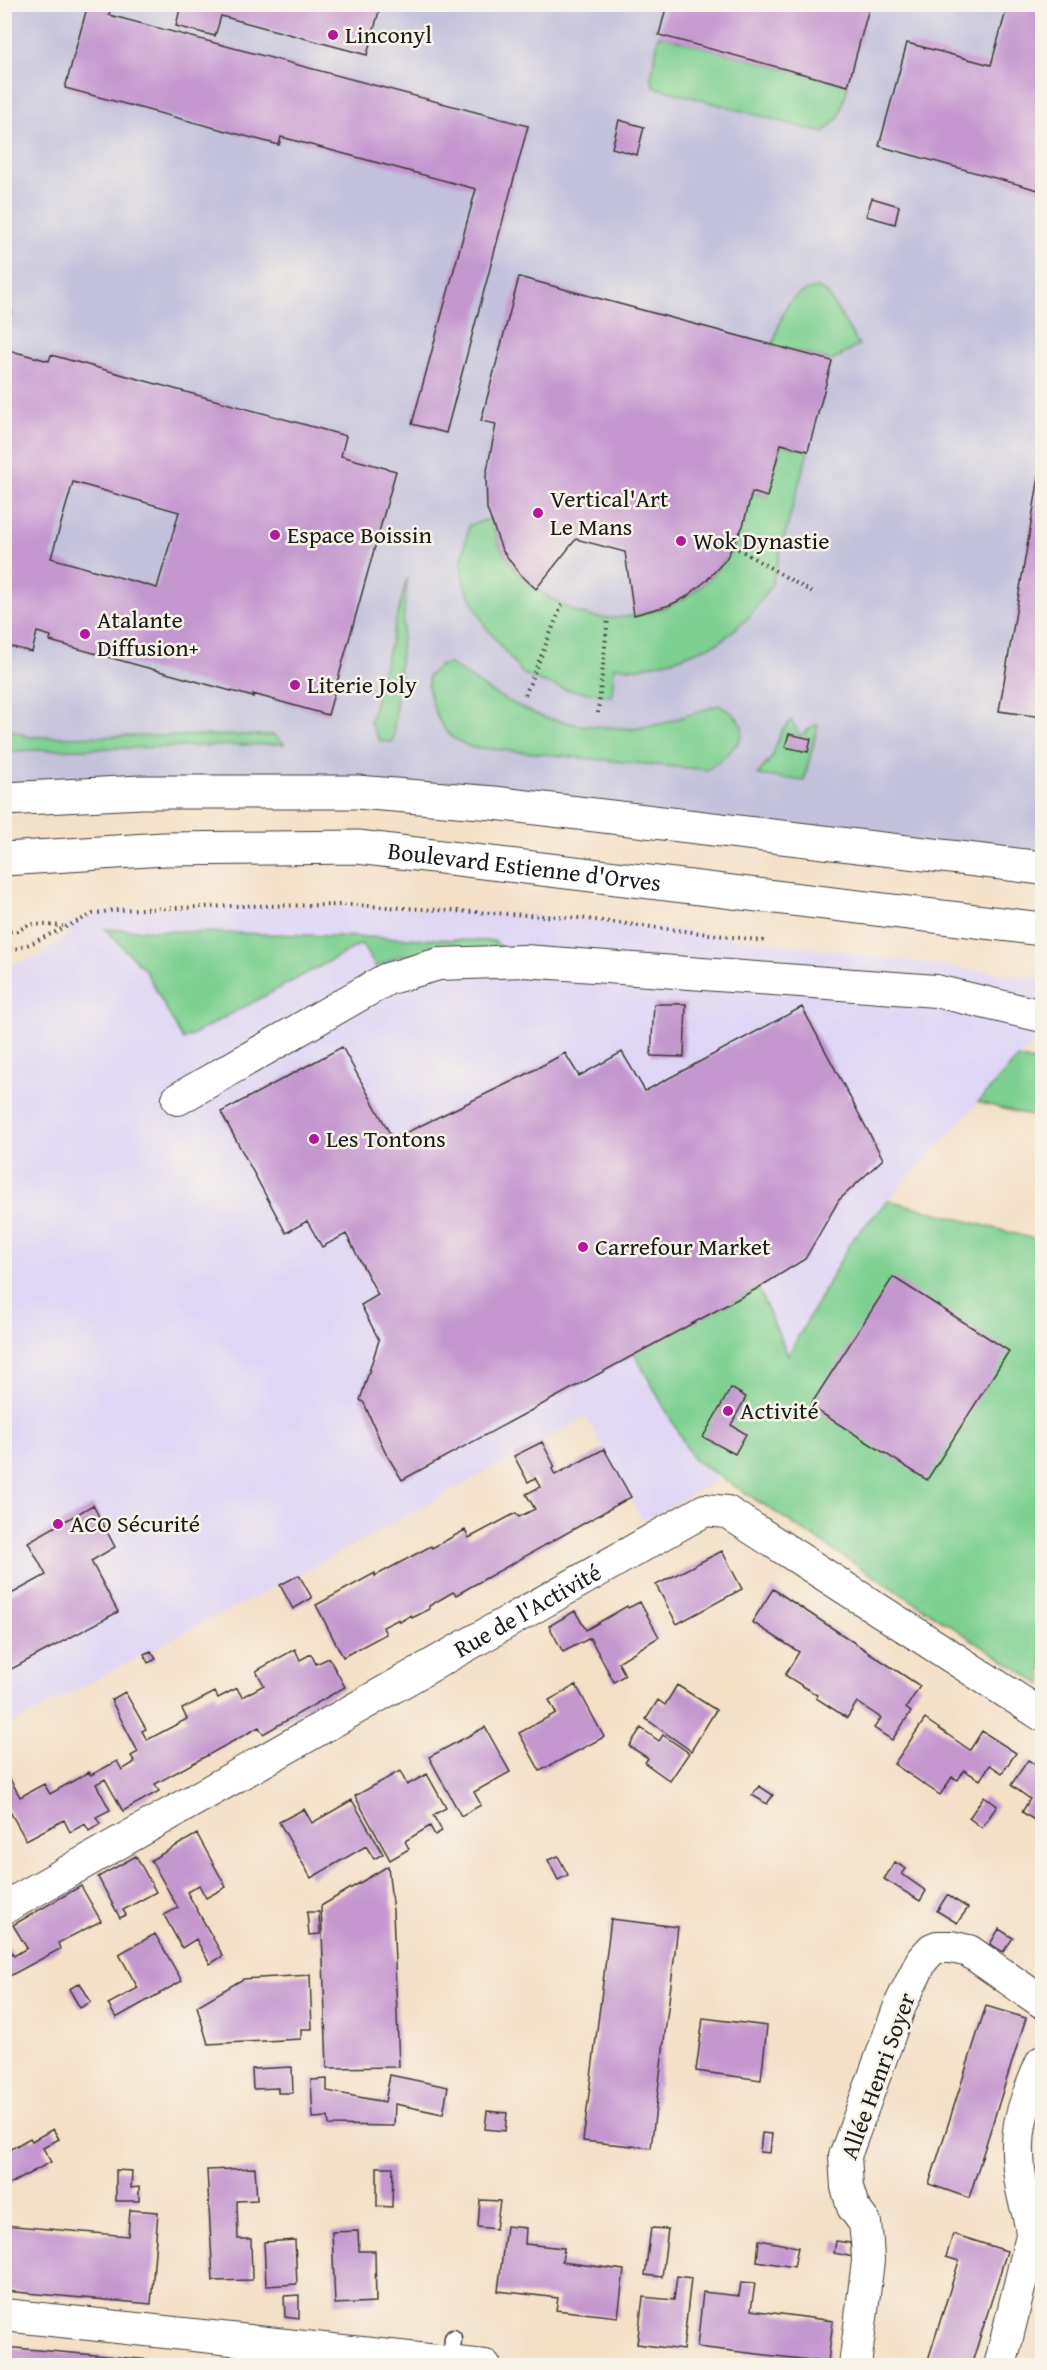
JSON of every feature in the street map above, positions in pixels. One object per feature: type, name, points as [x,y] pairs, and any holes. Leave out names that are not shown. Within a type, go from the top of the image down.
[{"type":"main road","points":[[4,799],[141,792],[357,792],[494,803],[1042,868]]},
{"type":"main road","name":"Boulevard Estienne d'Orves","points":[[4,859],[164,849],[358,847],[1042,929]]},
{"type":"street","points":[[178,1099],[387,979],[439,963],[525,961],[936,991],[1042,1016]]},
{"type":"street","name":"Rue de l'Activité","points":[[4,1908],[705,1510],[727,1512],[1042,1715]]},
{"type":"street","name":"Allée Henri Soyer","points":[[855,2366],[868,2261],[865,2223],[854,2207],[847,2187],[844,2156],[901,2003],[922,1960],[932,1949],[938,1947],[969,1951],[1042,2002]]},
{"type":"street","points":[[1000,2366],[1032,2235],[1030,2215],[1020,2176],[1017,2133],[1028,2092],[1042,2062]]},
{"type":"street","points":[[4,2315],[452,2350],[485,2366]]},
{"type":"path","points":[[733,546],[813,593]]},
{"type":"path","points":[[525,695],[562,605]]},
{"type":"path","points":[[598,713],[608,618]]},
{"type":"path","points":[[4,932],[16,931],[30,924],[64,926]]},
{"type":"shaded area","points":[[5,5],[1042,5],[1042,868],[444,797],[5,799]]},
{"type":"shaded area","points":[[351,905],[579,918],[1039,979],[1042,980],[1042,1033],[852,1240],[722,1478],[643,1521],[586,1417],[299,1575],[214,1617],[5,1728],[5,966],[40,956],[71,932],[64,926],[93,914],[114,910]]},
{"type":"green space","points":[[659,35],[848,86],[839,117],[823,133],[654,87],[651,78]]},
{"type":"green space","points":[[818,288],[827,293],[859,345],[832,361],[773,345],[782,316],[791,300],[807,290]]},
{"type":"green space","points":[[781,444],[808,451],[771,586],[749,617],[720,642],[676,659],[639,668],[614,667],[612,696],[567,690],[522,673],[486,627],[464,584],[461,565],[469,525],[491,519],[500,546],[517,571],[536,589],[570,609],[594,617],[607,618],[649,612],[685,598],[707,581],[725,560],[739,536],[752,492],[767,497]]},
{"type":"green space","points":[[407,578],[393,742],[380,741],[370,723]]},
{"type":"green space","points":[[450,664],[491,692],[545,718],[580,725],[634,729],[664,723],[719,705],[733,714],[740,722],[742,730],[740,739],[727,755],[707,770],[470,747],[453,738],[444,729],[431,699],[428,676],[439,666]]},
{"type":"green space","points":[[791,720],[800,736],[818,725],[804,781],[757,775],[772,757],[781,732]]},
{"type":"green space","points":[[4,727],[29,737],[274,735],[284,744],[5,751]]},
{"type":"green space","points":[[105,929],[494,941],[503,949],[464,955],[401,955],[376,967],[361,944],[183,1040],[145,970]]},
{"type":"green space","points":[[1018,1058],[1042,1064],[1042,1119],[978,1102]]},
{"type":"green space","points":[[888,1200],[1042,1241],[1042,1685],[693,1459],[634,1353],[758,1288],[788,1355],[852,1240]]},
{"type":"building","points":[[88,4],[112,4],[109,15],[528,126],[446,433],[412,424],[476,189],[281,137],[279,145],[65,88]]},
{"type":"building","name":"Linconyl","points":[[181,4],[381,4],[367,55],[221,16],[215,36],[176,26]]},
{"type":"building","points":[[667,4],[870,4],[848,86],[659,35]]},
{"type":"building","points":[[1008,4],[1042,4],[1042,191],[879,146],[907,43],[991,65]]},
{"type":"building","points":[[619,120],[644,127],[637,155],[612,148]]},
{"type":"building","points":[[872,198],[899,206],[895,224],[866,216]]},
{"type":"building","points":[[519,277],[832,361],[808,451],[781,444],[767,497],[752,492],[743,526],[726,559],[707,580],[686,597],[670,605],[634,615],[625,552],[576,539],[536,589],[519,573],[502,550],[487,509],[486,476],[496,424],[481,421]]},
{"type":"building","points":[[4,307],[12,310],[7,329],[4,328]]},
{"type":"building","name":"Espace Boissin","points":[[4,349],[49,361],[51,355],[346,436],[341,456],[396,471],[328,715],[253,694],[253,697],[50,641],[51,636],[37,632],[32,652],[4,645]],"holes":[[[73,482],[179,512],[157,588],[51,558]]]},
{"type":"building","points":[[1042,465],[1042,717],[999,711]]},
{"type":"building","points":[[789,734],[811,739],[808,752],[785,747]]},
{"type":"building","points":[[654,1004],[686,1004],[684,1057],[651,1056]]},
{"type":"building","name":"Carrefour Market","points":[[802,1007],[883,1159],[839,1200],[805,1259],[758,1288],[402,1480],[385,1452],[364,1403],[360,1400],[379,1340],[361,1305],[378,1295],[346,1234],[322,1247],[307,1221],[286,1233],[221,1112],[342,1047],[393,1139],[565,1053],[579,1076],[622,1052],[645,1091]]},
{"type":"building","points":[[893,1277],[1009,1351],[927,1480],[810,1406]]},
{"type":"building","name":"Activité","points":[[731,1388],[746,1397],[731,1425],[746,1434],[735,1454],[703,1437]]},
{"type":"building","points":[[542,1442],[555,1467],[552,1469],[555,1475],[604,1449],[631,1497],[456,1595],[453,1592],[420,1614],[412,1618],[411,1615],[400,1622],[399,1619],[383,1627],[386,1634],[343,1657],[316,1605],[375,1573],[375,1576],[465,1530],[469,1538],[516,1513],[519,1517],[535,1509],[526,1494],[540,1487],[535,1478],[528,1482],[514,1456]]},
{"type":"building","points":[[93,1505],[115,1547],[91,1561],[118,1612],[4,1673],[4,1598],[46,1575],[28,1542]]},
{"type":"building","points":[[722,1551],[742,1589],[677,1624],[656,1585]]},
{"type":"building","points":[[299,1575],[312,1598],[293,1609],[280,1585]]},
{"type":"building","points":[[773,1589],[920,1686],[906,1708],[911,1712],[892,1740],[874,1728],[881,1718],[857,1702],[847,1718],[816,1698],[817,1695],[785,1675],[799,1652],[752,1622]]},
{"type":"building","points":[[640,1602],[659,1637],[618,1662],[625,1675],[614,1682],[590,1638],[563,1652],[549,1626],[575,1611],[586,1630],[627,1606],[628,1608]]},
{"type":"building","points":[[295,1649],[300,1660],[311,1654],[316,1664],[329,1658],[345,1687],[263,1734],[259,1727],[155,1784],[159,1791],[123,1811],[105,1779],[96,1784],[110,1810],[96,1817],[100,1824],[89,1831],[85,1824],[70,1832],[64,1820],[26,1840],[4,1801],[4,1782],[10,1779],[20,1797],[44,1784],[50,1794],[89,1772],[91,1775],[117,1761],[122,1770],[135,1762],[131,1756],[138,1752],[111,1700],[125,1692],[146,1729],[142,1731],[147,1740],[187,1719],[182,1709],[215,1692],[218,1698],[237,1688],[242,1697],[264,1685],[256,1671]]},
{"type":"building","points":[[151,1651],[156,1659],[148,1663],[144,1654]]},
{"type":"building","points":[[576,1685],[604,1737],[540,1771],[519,1733],[556,1713],[549,1700]]},
{"type":"building","points":[[677,1685],[716,1710],[691,1751],[646,1719],[658,1700],[665,1705]]},
{"type":"building","points":[[925,1719],[970,1750],[982,1731],[1016,1753],[1002,1773],[990,1765],[980,1780],[964,1770],[958,1780],[952,1777],[940,1795],[894,1764]]},
{"type":"building","points":[[485,1727],[510,1772],[474,1792],[481,1805],[461,1816],[429,1757]]},
{"type":"building","points":[[641,1728],[659,1741],[663,1735],[689,1753],[670,1781],[645,1763],[648,1758],[629,1746]]},
{"type":"building","points":[[1028,1760],[1042,1769],[1042,1825],[1022,1812],[1030,1799],[1011,1785]]},
{"type":"building","points":[[400,1771],[407,1785],[427,1774],[446,1808],[433,1815],[442,1831],[435,1835],[430,1826],[405,1841],[409,1849],[390,1860],[355,1796]]},
{"type":"building","points":[[759,1786],[773,1795],[767,1804],[752,1795]]},
{"type":"building","points":[[984,1796],[997,1806],[982,1828],[969,1818]]},
{"type":"building","points":[[352,1800],[383,1854],[374,1859],[366,1846],[311,1878],[279,1822],[304,1809],[312,1823]]},
{"type":"building","points":[[197,1834],[226,1887],[206,1898],[199,1885],[187,1892],[223,1956],[210,1964],[196,1939],[182,1948],[164,1915],[178,1908],[151,1860]]},
{"type":"building","points":[[136,1856],[156,1892],[123,1910],[126,1915],[120,1918],[98,1877]]},
{"type":"building","points":[[558,1856],[568,1875],[558,1880],[548,1860]]},
{"type":"building","points":[[895,1862],[906,1869],[902,1874],[926,1891],[920,1901],[884,1879]]},
{"type":"building","points":[[388,1866],[393,1911],[399,2067],[327,2068],[321,1906]]},
{"type":"building","points":[[81,1886],[101,1921],[58,1943],[60,1949],[4,1979],[4,1938],[14,1956],[27,1948],[13,1925]]},
{"type":"building","points":[[947,1895],[968,1908],[957,1923],[937,1911]]},
{"type":"building","points":[[307,1912],[319,1912],[320,1934],[309,1935]]},
{"type":"building","points":[[611,1919],[678,1927],[651,2148],[583,2141]]},
{"type":"building","points":[[999,1929],[1013,1938],[1003,1952],[990,1944]]},
{"type":"building","points":[[155,1934],[182,1981],[116,2018],[108,2004],[138,1988],[119,1954]]},
{"type":"building","points":[[310,1975],[312,2029],[301,2029],[301,2039],[208,2044],[197,2006],[243,1979]]},
{"type":"building","points":[[80,1983],[91,2002],[80,2008],[69,1989]]},
{"type":"building","points":[[986,2006],[1026,2018],[969,2198],[929,2184]]},
{"type":"building","points":[[703,2018],[767,2026],[761,2080],[696,2071]]},
{"type":"building","points":[[292,2067],[293,2093],[278,2093],[278,2088],[253,2089],[252,2069]]},
{"type":"building","points":[[390,2075],[448,2087],[443,2114],[395,2104],[394,2126],[329,2125],[328,2117],[313,2118],[311,2080],[327,2079],[327,2091],[385,2102]]},
{"type":"building","points":[[487,2111],[507,2113],[505,2131],[485,2129]]},
{"type":"building","points":[[53,2129],[59,2139],[43,2148],[51,2162],[4,2187],[4,2143],[9,2150]]},
{"type":"building","points":[[762,2133],[772,2134],[770,2153],[760,2152]]},
{"type":"building","points":[[377,2167],[393,2167],[392,2207],[377,2206]]},
{"type":"building","points":[[255,2168],[257,2200],[237,2201],[238,2239],[251,2239],[252,2280],[213,2281],[207,2170]]},
{"type":"building","points":[[116,2170],[132,2171],[131,2188],[139,2187],[139,2201],[116,2201]]},
{"type":"building","points":[[480,2200],[500,2201],[496,2229],[478,2227]]},
{"type":"building","points":[[130,2210],[158,2212],[151,2304],[4,2291],[4,2225],[128,2236]]},
{"type":"building","points":[[506,2226],[526,2228],[525,2244],[564,2248],[562,2262],[624,2270],[618,2317],[556,2310],[558,2298],[498,2291]]},
{"type":"building","points":[[651,2228],[668,2229],[662,2277],[645,2275]]},
{"type":"building","points":[[358,2231],[359,2251],[375,2251],[376,2302],[335,2304],[332,2232]]},
{"type":"building","points":[[953,2234],[1007,2251],[971,2366],[926,2366],[959,2261],[946,2257]]},
{"type":"building","points":[[295,2240],[297,2284],[266,2286],[264,2242]]},
{"type":"building","points":[[759,2240],[798,2247],[794,2267],[757,2261]]},
{"type":"building","points":[[836,2241],[850,2243],[853,2257],[834,2253]]},
{"type":"building","points":[[677,2276],[691,2278],[683,2350],[637,2344],[643,2297],[674,2300]]},
{"type":"building","points":[[741,2282],[755,2283],[751,2310],[833,2321],[828,2362],[697,2347],[703,2292],[739,2296]]},
{"type":"building","points":[[299,2295],[299,2319],[285,2317],[284,2296]]},
{"type":"building","points":[[4,2347],[174,2362],[174,2366],[4,2366]]},
{"type":"place","name":"Linconyl","points":[[333,35]]},
{"type":"place","name":"Vertical'Art Le Mans","points":[[538,513]]},
{"type":"place","name":"Espace Boissin","points":[[275,535]]},
{"type":"place","name":"Wok Dynastie","points":[[681,541]]},
{"type":"place","name":"Atalante Diffusion+","points":[[85,634]]},
{"type":"place","name":"Literie Joly","points":[[295,685]]},
{"type":"place","name":"Les Tontons","points":[[314,1139]]},
{"type":"place","name":"Carrefour Market","points":[[583,1247]]},
{"type":"place","name":"Activité","points":[[728,1411]]},
{"type":"place","name":"ACO Sécurité","points":[[58,1524]]}]
